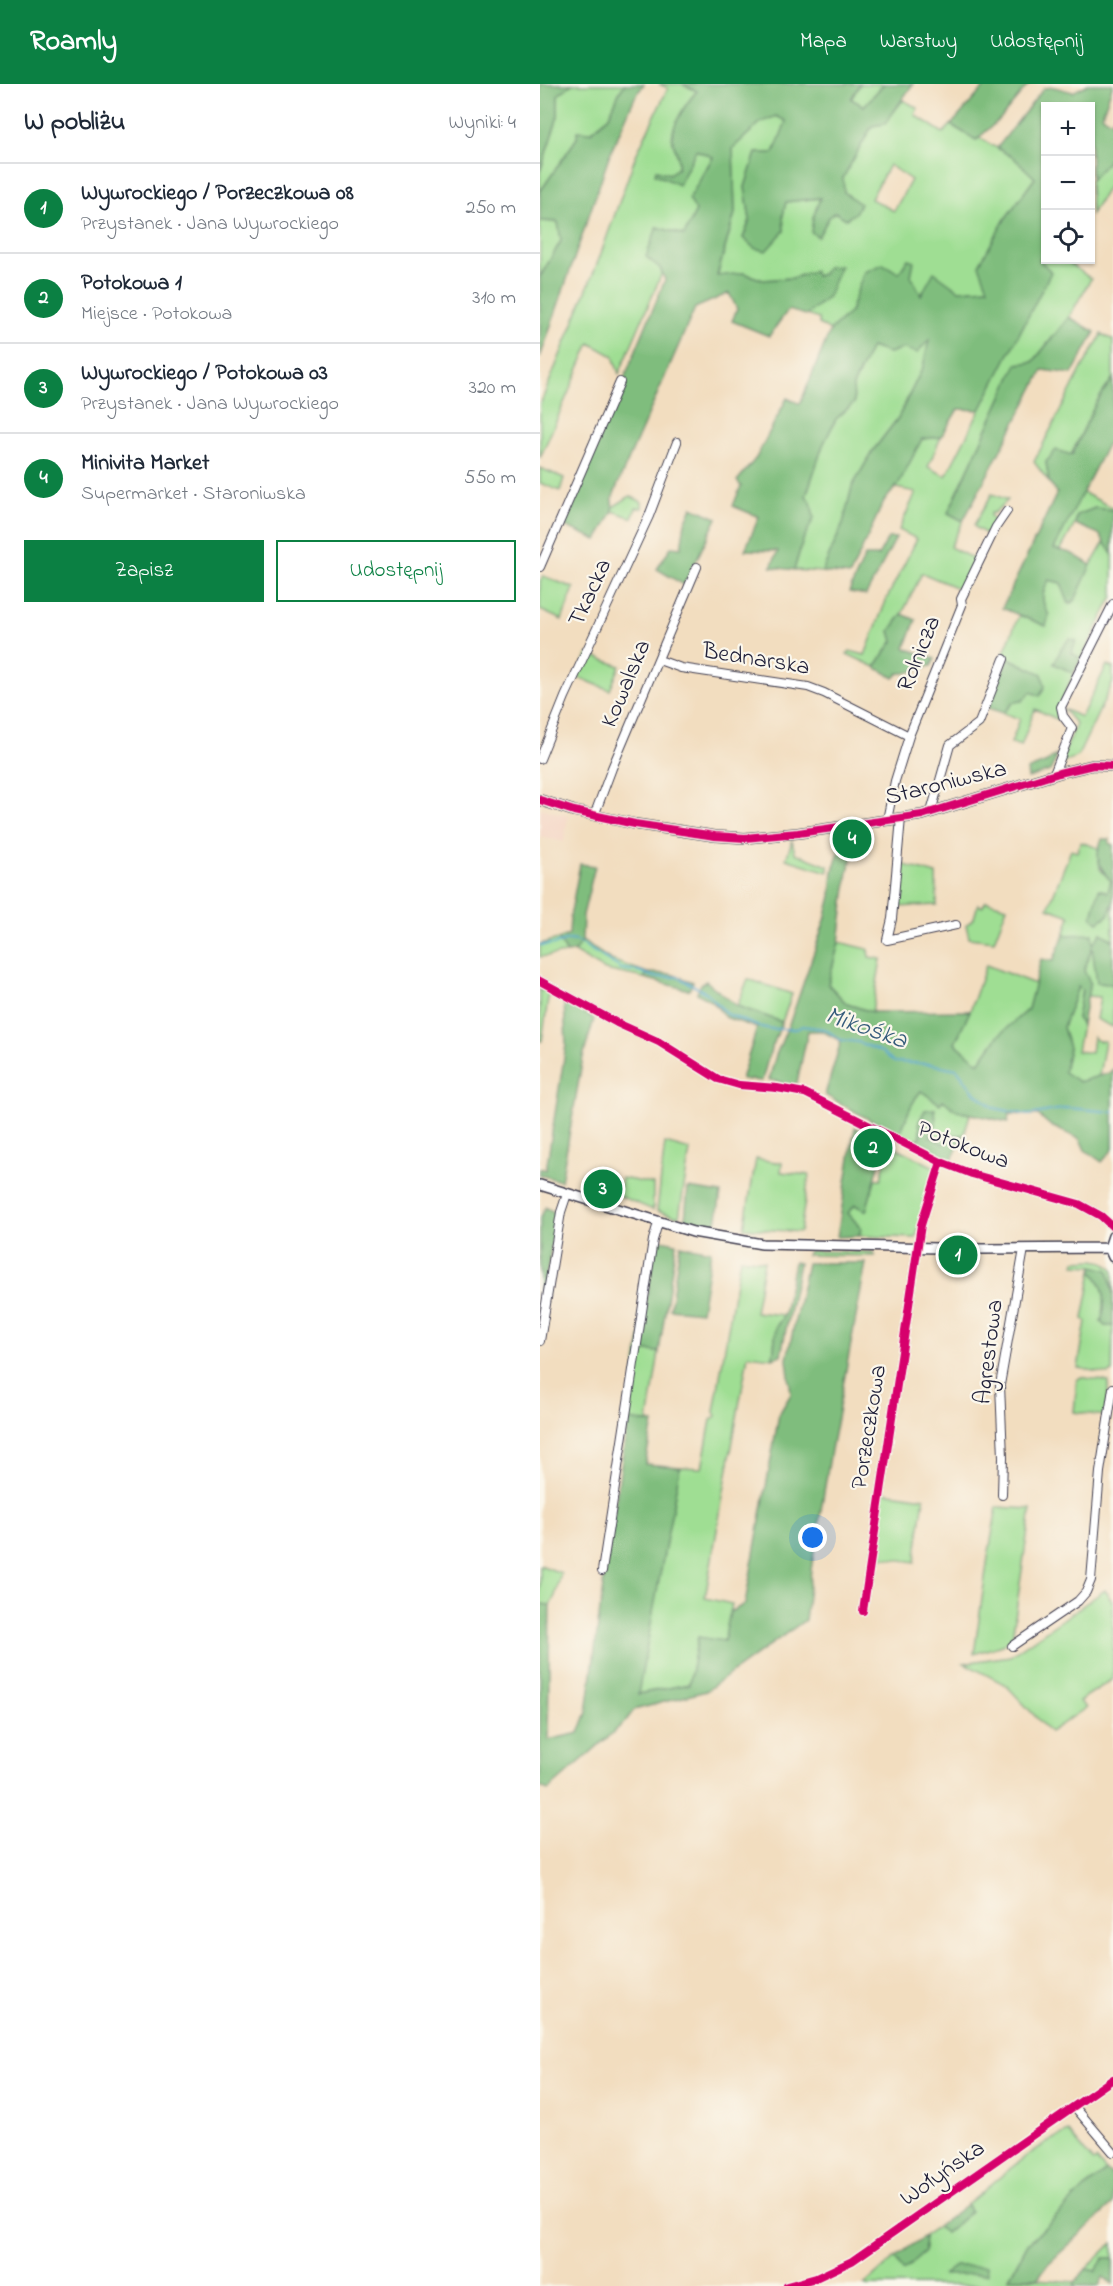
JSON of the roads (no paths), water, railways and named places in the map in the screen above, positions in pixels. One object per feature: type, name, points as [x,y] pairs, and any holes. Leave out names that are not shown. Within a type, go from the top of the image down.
[{"type":"street","points":[[540,567],[620,382]]},
{"type":"street","name":"Tkacka","points":[[540,759],[565,697],[649,516],[677,442]]},
{"type":"street","name":"Rolnicza","points":[[887,820],[895,781],[909,736],[962,605],[961,599],[991,535],[1006,511]]},
{"type":"street","name":"Kowalska","points":[[594,816],[612,768],[698,567]]},
{"type":"street","points":[[1054,774],[1072,728],[1063,716],[1061,707],[1113,603]]},
{"type":"street","points":[[931,812],[950,745],[979,723],[1004,659]]},
{"type":"street","name":"Bednarska","points":[[659,660],[681,668],[808,687],[909,736]]},
{"type":"street","name":"Staroniwska","points":[[540,800],[594,816],[702,834],[746,838],[901,818],[931,812],[1054,774],[1093,765],[1113,766]]},
{"type":"street","points":[[901,818],[892,918],[887,940],[956,925]]},
{"type":"street","name":"Potokowa","points":[[540,981],[617,1023],[659,1042],[718,1079],[739,1085],[805,1093],[940,1162],[972,1174],[1079,1204],[1101,1216],[1113,1227]]},
{"type":"street","name":"Porzeczkowa","points":[[863,1611],[917,1248],[921,1225],[940,1162]]},
{"type":"street","points":[[540,1185],[658,1223],[716,1238],[762,1244],[1111,1253],[1113,1236]]},
{"type":"street","points":[[540,1341],[561,1212],[567,1194]]},
{"type":"street","points":[[602,1571],[652,1240],[658,1223]]},
{"type":"street","name":"Agrestowa","points":[[1002,1495],[1000,1385],[1024,1250]]},
{"type":"street","points":[[1012,1646],[1078,1601],[1086,1592],[1093,1563],[1100,1472],[1113,1389]]},
{"type":"street","name":"Wołyńska","points":[[787,2286],[816,2278],[852,2261],[1113,2079]]},
{"type":"street","points":[[1074,2106],[1113,2152]]},
{"type":"waterway","name":"Mikośka","points":[[540,945],[569,940],[577,941],[622,969],[639,971],[654,977],[678,977],[707,993],[727,1014],[757,1026],[771,1029],[797,1029],[802,1026],[825,1029],[841,1040],[858,1042],[882,1052],[894,1062],[930,1064],[957,1069],[974,1092],[994,1108],[1028,1115],[1068,1108],[1113,1112]]},
{"type":"place","name":"Minivita Market","points":[[852,839]]},
{"type":"place","name":"Potokowa 1","points":[[873,1148]]},
{"type":"place","name":"Wywrockiego / Potokowa 03","points":[[603,1189]]},
{"type":"place","name":"Wywrockiego / Porzeczkowa 08","points":[[958,1255]]}]
